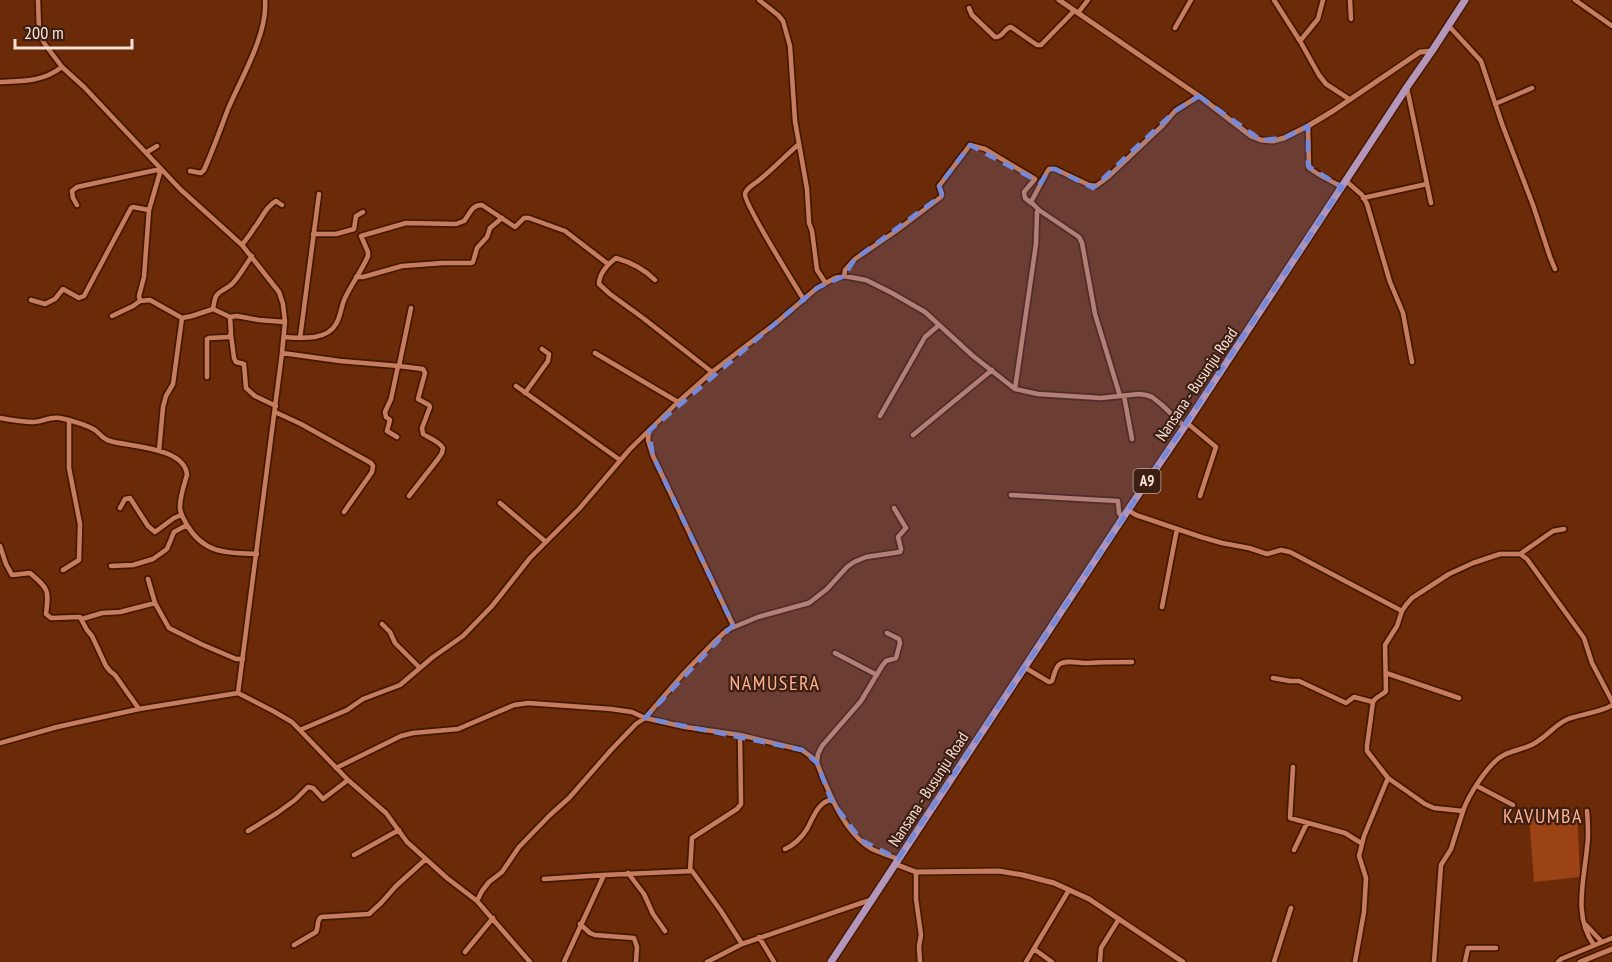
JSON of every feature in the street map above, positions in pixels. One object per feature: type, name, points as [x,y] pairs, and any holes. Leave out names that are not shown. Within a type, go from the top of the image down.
[{"type":"main road","name":"Nansana - Busunju Road","points":[[831,962],[1465,0]]},
{"type":"street","points":[[38,0],[39,31],[44,44],[62,67],[147,152],[180,189],[242,245],[279,292],[283,304],[285,322],[276,409],[238,693]]},
{"type":"street","points":[[190,171],[201,173],[204,170],[255,47],[264,22],[266,0]]},
{"type":"street","points":[[759,0],[778,15],[784,25],[790,46],[792,95],[807,189],[809,224],[817,270],[825,282]]},
{"type":"street","points":[[1059,0],[1199,96],[1251,136],[1261,140],[1273,141],[1284,138],[1308,126],[1420,52],[1432,51]]},
{"type":"street","points":[[969,8],[972,15],[995,37],[1011,27],[1037,45],[1041,45],[1088,0]]},
{"type":"street","points":[[1175,28],[1191,0]]},
{"type":"street","points":[[1274,0],[1319,75],[1326,84],[1349,99]]},
{"type":"street","points":[[1300,41],[1318,19],[1323,0]]},
{"type":"street","points":[[1350,0],[1351,19]]},
{"type":"street","points":[[1580,1],[1612,26]]},
{"type":"street","points":[[1448,25],[1481,62],[1556,270]]},
{"type":"street","points":[[0,82],[18,83],[43,78],[62,67]]},
{"type":"street","points":[[1407,87],[1431,203]]},
{"type":"street","points":[[1496,104],[1532,88]]},
{"type":"street","points":[[1031,203],[1049,169],[1096,186],[1163,125],[1175,111],[1199,96]]},
{"type":"street","points":[[1308,126],[1310,168],[1318,174],[1344,184],[1364,198],[1367,204],[1390,282],[1403,313],[1412,362]]},
{"type":"street","points":[[799,144],[748,189],[745,195],[759,225],[804,300]]},
{"type":"street","points":[[844,276],[845,270],[855,259],[941,197],[939,186],[970,145],[984,150],[1035,179],[1024,192],[1025,198],[1079,237],[1095,314],[1122,396],[1132,439]]},
{"type":"street","points":[[147,152],[157,146]]},
{"type":"street","points":[[77,205],[72,195],[76,187],[161,169]]},
{"type":"street","points":[[140,301],[149,210],[161,169]]},
{"type":"street","points":[[1364,198],[1427,184]]},
{"type":"street","points":[[300,338],[319,194]]},
{"type":"street","points":[[242,245],[265,211],[276,201],[282,205]]},
{"type":"street","points":[[361,236],[406,223],[456,224],[464,221],[472,208],[482,205],[515,227],[524,218],[529,218],[565,231],[608,264]]},
{"type":"street","points":[[31,300],[45,304],[55,299],[63,289],[79,298],[84,297],[130,208],[149,210]]},
{"type":"street","points":[[1015,389],[1039,210]]},
{"type":"street","points":[[354,229],[356,216],[363,212]]},
{"type":"street","points":[[357,277],[402,266],[471,263],[477,248],[487,237],[490,228],[501,218]]},
{"type":"street","points":[[313,234],[336,234],[354,229]]},
{"type":"street","points":[[284,337],[300,338],[325,334],[335,327],[345,299],[368,256],[361,236],[354,229]]},
{"type":"street","points":[[213,309],[215,296],[232,283],[252,256]]},
{"type":"street","points":[[655,280],[625,260],[616,258],[608,264],[599,279],[599,284],[712,372]]},
{"type":"street","points":[[300,730],[347,710],[363,699],[400,685],[463,636],[620,460],[678,402],[825,282],[835,278],[844,276],[866,280],[892,292],[925,312],[973,356],[1015,389],[1038,394],[1101,398],[1138,394],[1152,397],[1216,447],[1200,496]]},
{"type":"street","points":[[112,316],[140,301],[150,300],[182,318],[213,309],[230,317],[285,322]]},
{"type":"street","points":[[397,437],[387,431],[390,420],[386,417],[385,412],[391,399],[411,308]]},
{"type":"street","points":[[230,317],[234,358],[236,362],[244,364],[246,387],[255,396],[373,466],[372,472],[344,512]]},
{"type":"street","points":[[159,451],[163,407],[173,384],[182,318]]},
{"type":"street","points":[[880,416],[925,337],[939,325]]},
{"type":"street","points":[[207,377],[207,339],[231,335]]},
{"type":"street","points":[[525,393],[548,361],[549,354],[542,349]]},
{"type":"street","points":[[282,353],[421,368],[425,373],[418,397],[430,407],[422,428],[423,434],[441,444],[443,448],[438,459],[409,496]]},
{"type":"street","points":[[595,353],[678,402]]},
{"type":"street","points":[[913,435],[992,370]]},
{"type":"street","points":[[516,386],[620,460]]},
{"type":"street","points":[[0,418],[34,422],[51,417],[69,421],[96,430],[108,441],[159,451],[175,458],[185,466],[187,475],[180,505],[181,515],[197,538],[210,548],[220,551],[257,554]]},
{"type":"street","points":[[63,570],[79,560],[80,524],[69,468],[69,421]]},
{"type":"street","points":[[649,431],[648,440],[653,456],[734,627]]},
{"type":"street","points":[[1011,495],[1118,501],[1119,513],[1123,518]]},
{"type":"street","points":[[120,508],[125,499],[129,498],[148,526],[155,532],[181,515]]},
{"type":"street","points":[[500,503],[546,543]]},
{"type":"street","points":[[477,901],[489,882],[502,872],[519,848],[569,798],[636,724],[645,718],[684,672],[727,630],[758,617],[809,603],[827,589],[854,561],[900,552],[898,537],[906,527],[894,508]]},
{"type":"street","points":[[1128,510],[1136,515],[1201,537],[1267,554],[1281,550],[1290,552],[1402,611]]},
{"type":"street","points":[[111,566],[133,565],[153,558],[167,549],[174,532],[187,525]]},
{"type":"street","points":[[1162,608],[1177,529]]},
{"type":"street","points":[[1462,811],[1434,808],[1425,804],[1388,778],[1367,751],[1373,702],[1386,691],[1385,645],[1397,626],[1402,611],[1412,598],[1449,574],[1473,563],[1500,554],[1520,554],[1553,531],[1563,529]]},
{"type":"street","points":[[0,546],[12,575],[30,573],[45,586],[48,596],[46,614],[48,616],[51,618],[77,616],[82,619],[110,672],[115,675],[139,709]]},
{"type":"street","points":[[1434,962],[1442,865],[1451,849],[1462,811],[1488,769],[1502,756],[1537,743],[1561,722],[1607,709],[1612,703],[1592,663],[1584,638],[1527,559],[1520,554]]},
{"type":"street","points":[[148,579],[155,603],[170,628],[236,658],[243,659]]},
{"type":"street","points":[[82,619],[155,603]]},
{"type":"street","points":[[382,624],[390,632],[395,643],[420,668]]},
{"type":"street","points":[[817,763],[822,746],[861,701],[886,661],[896,658],[900,643],[897,637],[887,633]]},
{"type":"street","points":[[835,653],[877,675]]},
{"type":"street","points":[[1024,667],[1049,682],[1052,681],[1060,664],[1067,662],[1132,662]]},
{"type":"street","points":[[1386,674],[1459,698]]},
{"type":"street","points":[[1273,678],[1299,681],[1346,703],[1354,697],[1373,702]]},
{"type":"street","points":[[0,743],[57,727],[139,709],[238,693],[292,722],[348,780],[386,813],[407,842],[477,901],[530,962]]},
{"type":"street","points":[[336,768],[401,736],[459,729],[520,703],[611,708],[685,727],[740,735],[802,750],[814,759],[831,800],[861,840],[874,850],[916,872],[999,871],[1054,883],[1089,899],[1183,962]]},
{"type":"street","points":[[690,871],[693,838],[741,804],[740,735]]},
{"type":"street","points":[[1293,767],[1289,816],[1292,819],[1345,833],[1361,843]]},
{"type":"street","points":[[1355,962],[1364,912],[1366,878],[1359,856],[1361,843],[1388,778]]},
{"type":"street","points":[[248,831],[295,800],[308,787],[313,788],[323,799],[348,780]]},
{"type":"street","points":[[1477,786],[1513,805]]},
{"type":"street","points":[[785,849],[792,846],[805,831],[824,802],[831,800]]},
{"type":"street","points":[[1587,811],[1589,826],[1581,905],[1587,935],[1594,945]]},
{"type":"street","points":[[1294,850],[1307,823]]},
{"type":"street","points":[[354,855],[399,830]]},
{"type":"street","points":[[294,945],[316,932],[321,917],[369,914],[426,859]]},
{"type":"street","points":[[544,879],[690,871],[694,873],[742,944]]},
{"type":"street","points":[[916,872],[916,899],[921,935],[920,962]]},
{"type":"street","points":[[628,873],[644,894],[653,914],[665,931]]},
{"type":"street","points":[[564,962],[604,875]]},
{"type":"street","points":[[1026,962],[1069,890]]},
{"type":"street","points":[[708,962],[759,937],[870,900]]},
{"type":"street","points":[[1274,962],[1292,908]]},
{"type":"street","points":[[465,952],[493,918]]},
{"type":"street","points":[[1100,962],[1101,948],[1119,919]]},
{"type":"street","points":[[1583,920],[1602,942]]},
{"type":"street","points":[[580,924],[595,935],[634,938],[637,947],[636,962]]},
{"type":"street","points":[[759,937],[774,962]]},
{"type":"street","points":[[1558,962],[1612,938]]},
{"type":"street","points":[[1465,962],[1468,948],[1496,948]]},
{"type":"street","points":[[1034,949],[1052,962]]},
{"type":"street","points":[[1580,962],[1612,949]]},
{"type":"highlighted area","points":[[1199,96],[1261,140],[1284,138],[1308,126],[1308,166],[1342,187],[898,859],[861,840],[831,800],[817,763],[802,750],[645,718],[733,625],[653,456],[649,431],[817,288],[844,276],[855,259],[942,195],[939,186],[970,145],[1041,183],[1049,169],[1055,169],[1093,188],[1175,111]]},
{"type":"shaded area","points":[[1577,813],[1580,877],[1534,882],[1529,816]]},
{"type":"district","name":"NAMUSERA","points":[[775,683]]},
{"type":"district","name":"KAVUMBA","points":[[1543,816]]}]
